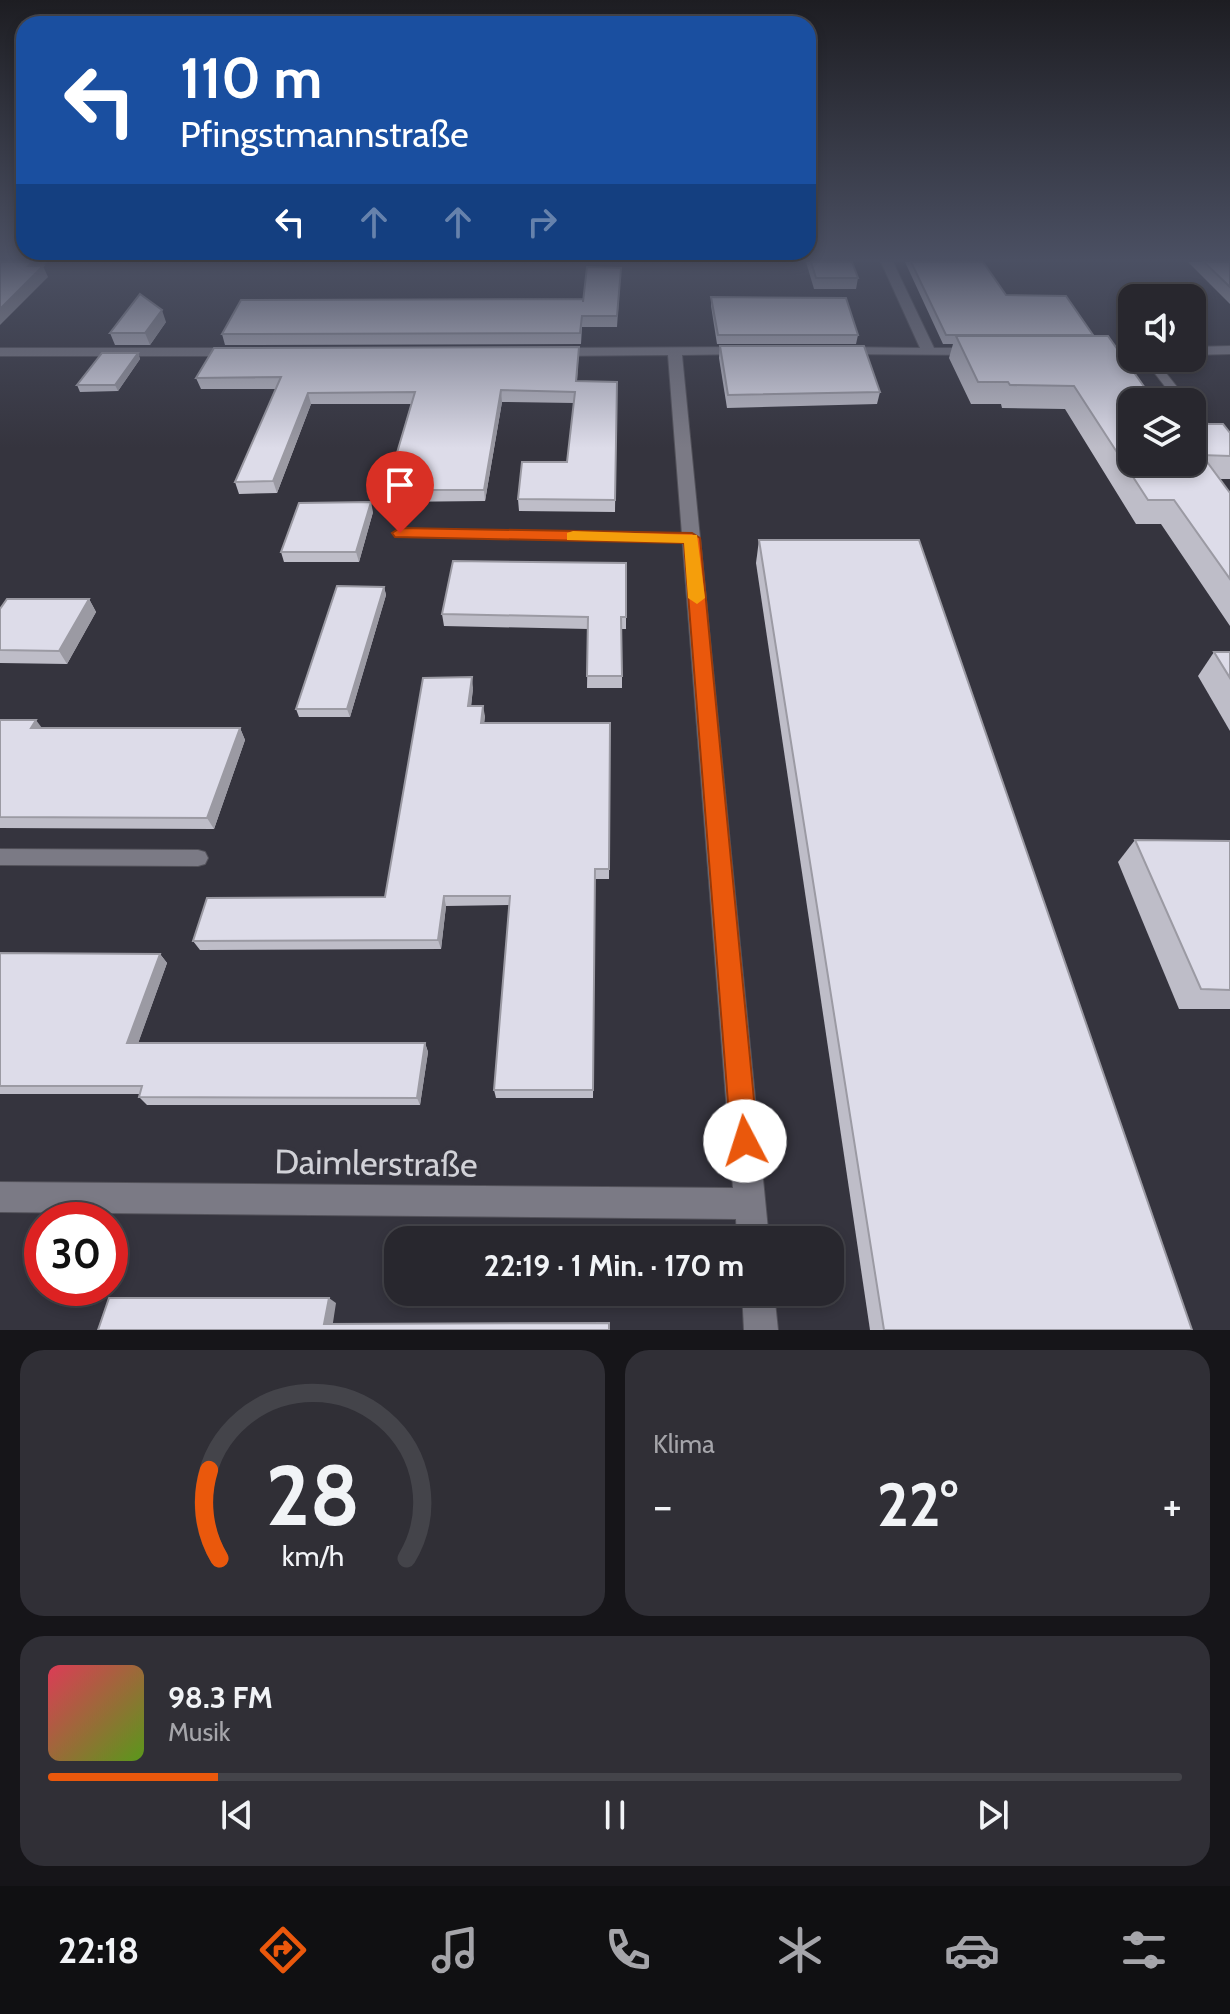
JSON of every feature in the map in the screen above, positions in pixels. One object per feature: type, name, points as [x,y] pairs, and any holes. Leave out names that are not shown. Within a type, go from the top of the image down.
[{"type":"street","points":[[916,324],[929,352]]},
{"type":"street","points":[[1206,351],[1230,350]]},
{"type":"street","points":[[532,352],[754,351]]},
{"type":"street","points":[[832,351],[987,352]]},
{"type":"street","points":[[1074,351],[1118,351]]},
{"type":"street","points":[[0,352],[245,352]]},
{"type":"street","points":[[675,352],[752,1226]]},
{"type":"street","name":"Daimlerstraße","points":[[0,1197],[750,1204]]},
{"type":"street","points":[[759,1306],[761,1330]]},
{"type":"lane","points":[[1159,372],[1172,388]]},
{"type":"lane","points":[[1206,431],[1230,451]]},
{"type":"lane","points":[[400,533],[692,538]]},
{"type":"lane","points":[[0,857],[198,858]]},
{"type":"building","points":[[117,324],[152,324],[145,333],[110,333]]},
{"type":"building","points":[[228,324],[581,324],[580,333],[222,334]]},
{"type":"building","points":[[716,324],[854,324],[858,335],[718,335]]},
{"type":"building","points":[[941,324],[1085,324],[1093,335],[946,335]]},
{"type":"building","points":[[956,336],[1108,336],[1118,350],[1118,372],[1134,372],[1145,388],[1118,388],[1118,454],[1074,386],[978,382]]},
{"type":"building","points":[[720,346],[864,346],[880,392],[728,395]]},
{"type":"building","points":[[579,347],[576,381],[617,382],[615,500],[518,499],[522,462],[567,462],[575,392],[501,390],[484,490],[386,490],[415,392],[308,393],[273,481],[235,482],[281,377],[196,378],[214,348]]},
{"type":"building","points":[[102,353],[138,353],[115,385],[77,385]]},
{"type":"building","points":[[1206,424],[1223,424],[1230,433],[1230,456],[1206,455]]},
{"type":"building","points":[[1206,460],[1230,493],[1230,579],[1174,500],[1148,500],[1132,476],[1206,476]]},
{"type":"building","points":[[371,502],[356,552],[281,552],[299,503]]},
{"type":"building","points":[[759,540],[919,540],[1192,1330],[884,1330]]},
{"type":"building","points":[[453,561],[626,563],[626,617],[621,617],[622,676],[587,676],[588,617],[442,614]]},
{"type":"building","points":[[337,586],[384,587],[347,709],[296,709]]},
{"type":"building","points":[[7,599],[89,599],[59,651],[0,650],[0,609]]},
{"type":"building","points":[[1214,652],[1230,652],[1230,678]]},
{"type":"building","points":[[472,677],[468,706],[483,706],[481,723],[610,723],[609,869],[595,869],[593,1090],[494,1090],[510,896],[444,896],[438,940],[193,941],[207,898],[385,897],[423,678]]},
{"type":"building","points":[[0,720],[36,720],[31,728],[240,728],[207,818],[0,817]]},
{"type":"building","points":[[1135,840],[1230,841],[1230,990],[1201,989]]},
{"type":"building","points":[[0,953],[160,954],[127,1043],[425,1043],[417,1098],[139,1097],[142,1086],[0,1086]]},
{"type":"building","points":[[128,1298],[329,1298],[324,1324],[609,1323],[609,1330],[98,1330],[106,1306],[128,1306]]},
{"type":"slow traffic","points":[[573,536],[692,538],[697,598]]},
{"type":"route","points":[[400,533],[692,538],[745,1141]]}]
